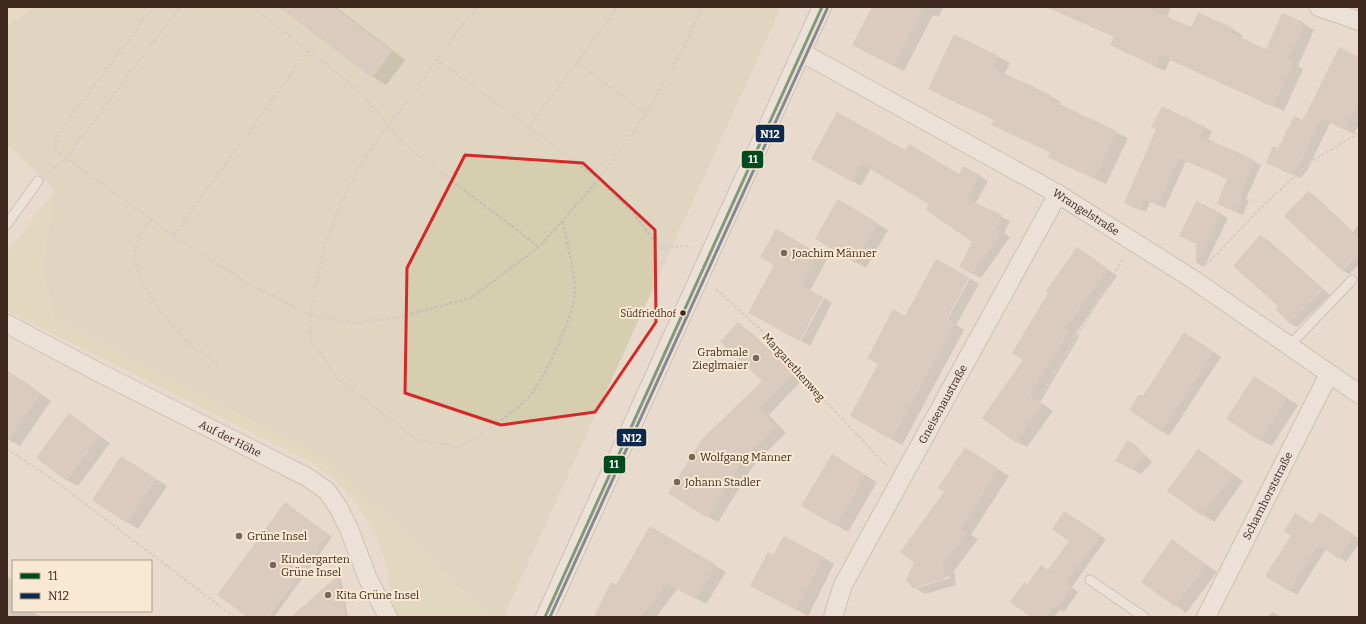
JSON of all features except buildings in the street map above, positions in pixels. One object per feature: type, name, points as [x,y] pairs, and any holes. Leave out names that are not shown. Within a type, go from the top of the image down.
[{"type":"street","points":[[545,617],[822,7]]},
{"type":"street","points":[[1319,7],[1359,21]]},
{"type":"street","name":"Wrangelstraße","points":[[801,52],[1058,194],[1194,280],[1359,394]]},
{"type":"street","name":"Gneisenaustraße","points":[[833,617],[843,585],[1058,194]]},
{"type":"street","name":"Auf der Höhe","points":[[7,324],[100,373],[307,477],[327,491],[349,529],[368,579],[388,617]]},
{"type":"street","name":"Scharnhorststraße","points":[[1206,617],[1329,374]]},
{"type":"lane","points":[[7,224],[38,181]]},
{"type":"lane","points":[[1289,346],[1352,280]]},
{"type":"lane","points":[[1090,580],[1144,617]]},
{"type":"path","points":[[153,7],[56,137],[56,151],[174,235],[248,283],[310,315],[356,323],[398,317],[471,298],[539,247],[599,179],[646,114],[681,53],[702,7]]},
{"type":"path","points":[[38,181],[66,158],[180,7]]},
{"type":"path","points":[[253,7],[362,94],[405,144],[539,247]]},
{"type":"path","points":[[476,7],[364,159],[342,200],[325,243],[310,315],[311,340],[338,378],[418,440],[460,447],[494,426],[530,396],[559,347],[575,294],[570,251],[562,221]]},
{"type":"path","points":[[528,128],[617,9],[614,7]]},
{"type":"path","points":[[174,235],[308,50]]},
{"type":"path","points":[[436,60],[599,179],[634,214],[660,248],[687,246],[708,258]]},
{"type":"path","points":[[577,62],[646,114]]},
{"type":"path","points":[[1194,280],[1265,204],[1310,162],[1359,133]]},
{"type":"path","points":[[152,219],[142,231],[134,254],[138,274],[169,321],[190,343],[220,366]]},
{"type":"path","points":[[1041,396],[1133,242]]},
{"type":"path","name":"Margarethenweg","points":[[714,287],[774,341],[828,404],[900,480]]},
{"type":"path","points":[[7,449],[51,478],[234,617]]},
{"type":"highlighted area","points":[[465,155],[583,163],[655,230],[656,322],[595,412],[501,425],[405,393],[407,268]]},
{"type":"shaded area","points":[[7,7],[34,7],[7,26]]},
{"type":"shaded area","name":"Südfriedhof","points":[[34,7],[781,7],[504,616],[489,617],[331,462],[55,318],[43,268],[55,189],[7,145],[7,26]]},
{"type":"shaded area","points":[[55,189],[43,268],[55,318],[331,462],[489,617],[399,617],[392,599],[386,566],[381,550],[368,520],[348,494],[324,472],[311,462],[7,311],[7,253]]},
{"type":"transit line","name":"11","points":[[545,617],[822,7]]},
{"type":"transit line","name":"N12","points":[[550,617],[827,9]]},
{"type":"place","name":"Joachim Männer","points":[[784,253]]},
{"type":"place","name":"Südfriedhof","points":[[683,313]]},
{"type":"place","name":"Grabmale Zieglmaier","points":[[756,358]]},
{"type":"place","name":"Wolfgang Männer","points":[[692,457]]},
{"type":"place","name":"Johann Stadler","points":[[677,482]]},
{"type":"place","name":"Grüne Insel","points":[[239,536]]},
{"type":"place","name":"Kindergarten Grüne Insel","points":[[273,565]]},
{"type":"place","name":"Kita Grüne Insel","points":[[328,595]]}]
